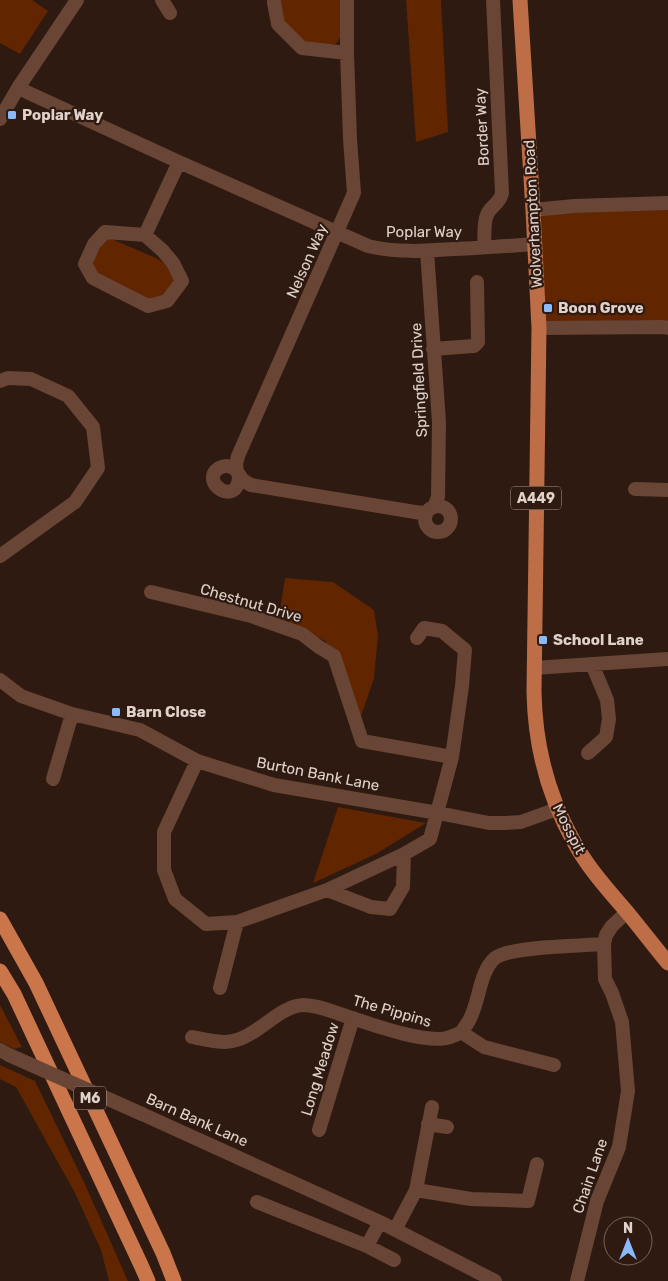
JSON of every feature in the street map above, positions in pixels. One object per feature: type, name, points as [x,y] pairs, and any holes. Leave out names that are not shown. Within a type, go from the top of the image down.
[{"type":"highway","name":"Wolverhampton Road","points":[[520,0],[539,328],[534,668]]},
{"type":"highway","name":"Mosspit","points":[[534,668],[536,727],[543,767],[557,809],[585,860],[668,963]]},
{"type":"highway","name":"M6","points":[[0,919],[36,983],[163,1253],[174,1281]]},
{"type":"highway","name":"M6","points":[[0,971],[14,994],[148,1281]]},
{"type":"street","points":[[0,119],[18,88],[77,0]]},
{"type":"street","points":[[162,0],[170,13]]},
{"type":"street","points":[[274,0],[278,24],[302,48],[347,53]]},
{"type":"street","name":"Nelson Way","points":[[238,474],[236,464],[238,456],[354,193],[350,139],[347,0]]},
{"type":"street","name":"Border Way","points":[[484,247],[486,218],[500,199],[502,193],[493,0]]},
{"type":"street","name":"Poplar Way","points":[[18,88],[368,246],[385,250],[427,251],[535,244]]},
{"type":"street","points":[[145,235],[179,162]]},
{"type":"street","points":[[533,210],[574,206],[668,203]]},
{"type":"street","points":[[104,232],[145,235],[173,263],[182,281],[167,300],[148,306],[92,278],[85,264],[94,244],[104,232]]},
{"type":"street","name":"Springfield Drive","points":[[238,474],[245,482],[251,485],[421,513],[431,509],[438,497],[445,422],[433,349],[427,251]]},
{"type":"street","points":[[433,349],[474,346],[478,342],[477,282]]},
{"type":"street","points":[[539,328],[668,328]]},
{"type":"street","points":[[0,381],[8,378],[31,379],[68,396],[93,427],[98,468],[75,502],[0,556]]},
{"type":"street","points":[[635,489],[668,490]]},
{"type":"street","name":"Chestnut Drive","points":[[151,592],[251,616],[302,634],[334,656],[362,741],[452,757]]},
{"type":"street","points":[[197,761],[164,832],[164,870],[175,899],[206,924],[237,922],[327,890],[404,854],[430,839],[438,813],[452,757],[465,650],[442,631],[424,628],[417,638]]},
{"type":"street","points":[[534,668],[668,659]]},
{"type":"street","points":[[588,753],[606,737],[609,720],[608,700],[592,664]]},
{"type":"street","name":"Burton Bank Lane","points":[[0,680],[21,696],[72,714],[140,730],[197,761],[274,786],[489,823],[521,822],[557,809]]},
{"type":"street","points":[[53,779],[72,714]]},
{"type":"street","points":[[327,890],[371,907],[390,909],[403,887],[404,854]]},
{"type":"street","points":[[554,1065],[484,1047],[461,1032],[476,1005],[485,971],[496,958],[508,952],[604,944],[606,934],[627,912]]},
{"type":"street","points":[[220,988],[237,922]]},
{"type":"street","name":"Chain Lane","points":[[577,1281],[597,1201],[619,1147],[628,1091],[622,1022],[605,979],[604,944]]},
{"type":"street","name":"The Pippins","points":[[192,1037],[226,1042],[238,1039],[252,1033],[278,1015],[303,1005],[320,1007],[413,1037],[434,1040],[448,1038],[461,1032]]},
{"type":"street","name":"Long Meadow","points":[[319,1130],[353,1018]]},
{"type":"street","name":"Barn Bank Lane","points":[[5,1052],[380,1222],[495,1281]]},
{"type":"street","points":[[395,1230],[416,1190],[432,1107]]},
{"type":"street","points":[[428,1124],[448,1127]]},
{"type":"street","points":[[416,1190],[471,1199],[528,1201],[537,1164]]},
{"type":"street","points":[[257,1202],[367,1246],[394,1260]]},
{"type":"street","points":[[367,1246],[380,1222]]},
{"type":"shaded area","points":[[0,0],[32,0],[48,11],[20,54],[0,43]]},
{"type":"shaded area","points":[[279,0],[341,0],[342,34],[336,44],[322,46],[302,41],[282,22]]},
{"type":"shaded area","points":[[406,0],[441,0],[448,132],[416,142]]},
{"type":"shaded area","points":[[668,209],[668,322],[633,320],[546,323],[539,214]]},
{"type":"shaded area","points":[[107,237],[156,258],[173,269],[177,280],[166,295],[150,302],[93,278],[90,263]]},
{"type":"shaded area","points":[[285,578],[333,582],[374,610],[378,636],[374,678],[359,722],[334,656],[325,641],[279,617]]},
{"type":"shaded area","points":[[338,807],[426,823],[376,854],[313,883]]},
{"type":"shaded area","points":[[0,1005],[22,1047],[14,1049],[0,1042]]},
{"type":"shaded area","points":[[0,1065],[35,1081],[84,1182],[128,1281],[109,1281],[101,1250],[75,1193],[16,1087],[0,1079]]},
{"type":"place","name":"Poplar Way","points":[[12,115]]},
{"type":"place","name":"Boon Grove","points":[[548,308]]},
{"type":"place","name":"School Lane","points":[[543,640]]},
{"type":"place","name":"Barn Close","points":[[116,712]]}]
